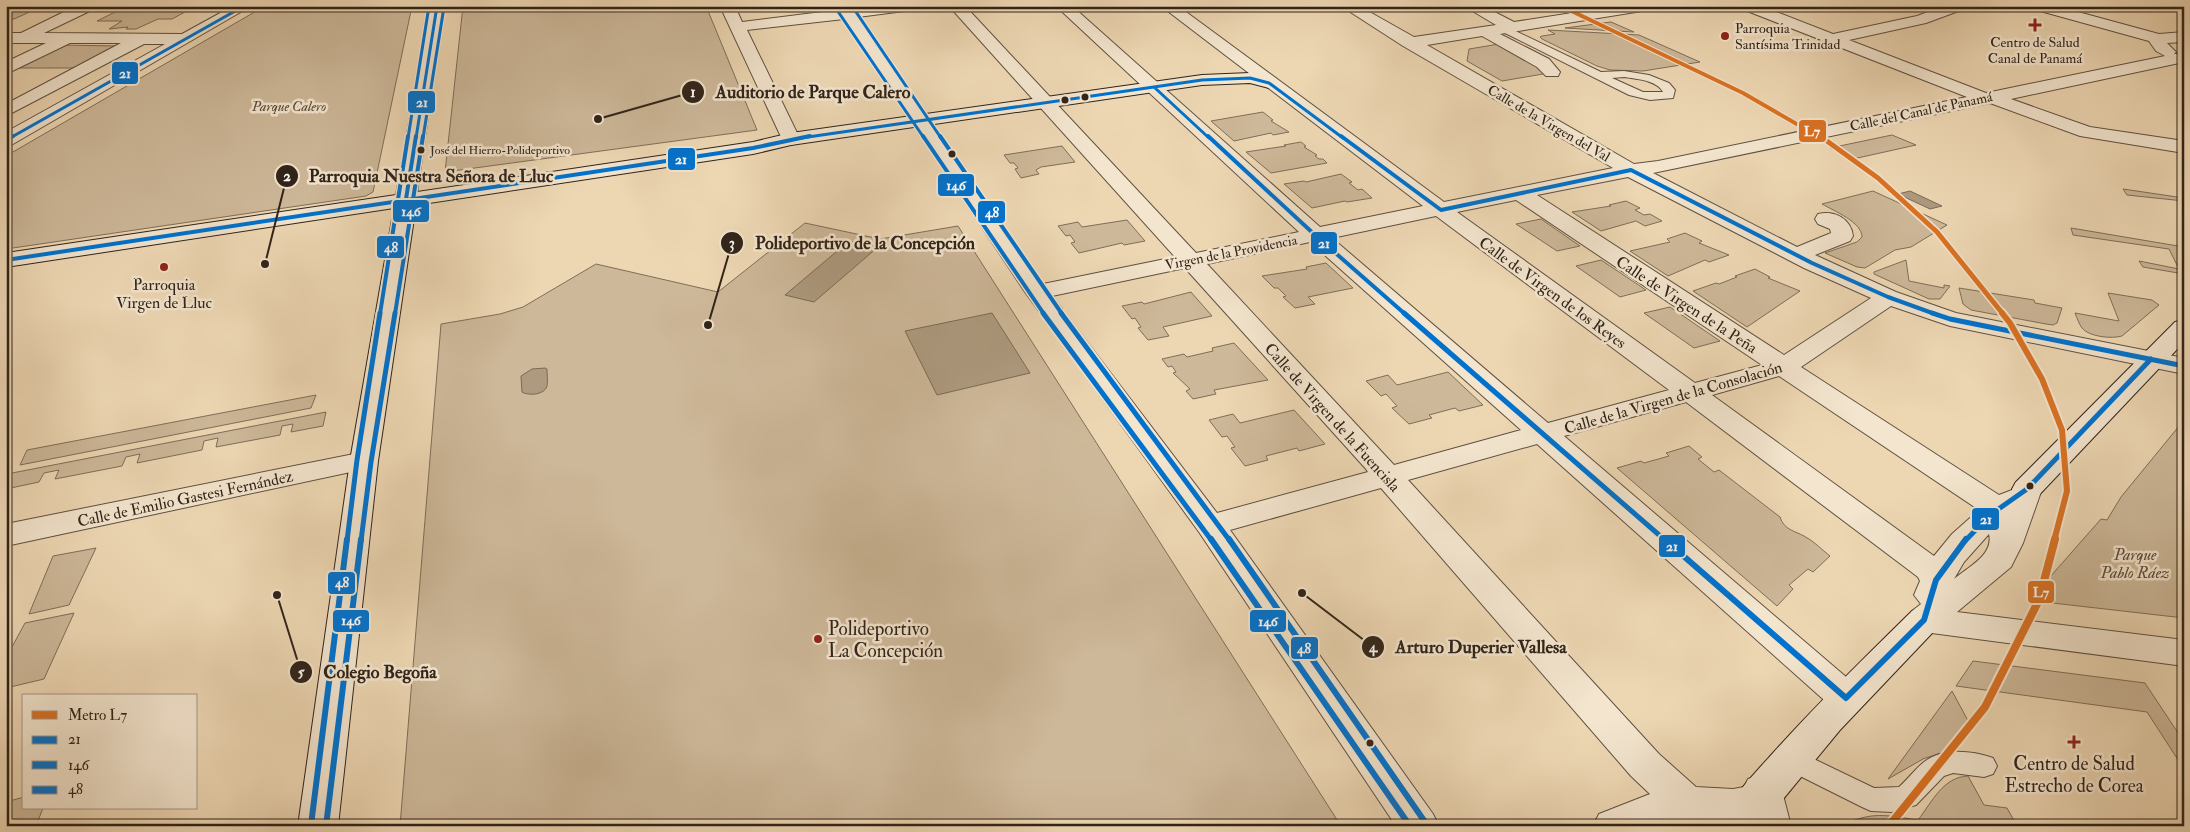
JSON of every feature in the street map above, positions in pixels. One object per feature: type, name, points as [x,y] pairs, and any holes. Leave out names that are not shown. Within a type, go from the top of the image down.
[{"type":"street","points":[[6,46],[14,38],[89,6]]},
{"type":"street","points":[[6,140],[244,6]]},
{"type":"street","points":[[318,826],[364,461],[437,6]]},
{"type":"street","points":[[727,6],[791,139]]},
{"type":"street","points":[[737,27],[845,10],[912,6]]},
{"type":"street","name":"Calle de Virgen de la Fuencisla","points":[[956,6],[1047,103],[1387,476],[1645,765],[1698,814]]},
{"type":"street","points":[[1063,6],[1315,235],[1846,698]]},
{"type":"street","name":"Calle de Virgen de los Reyes","points":[[1168,6],[1441,210],[1919,561],[1929,569],[1936,580]]},
{"type":"street","name":"Calle de la Virgen del Val","points":[[1348,6],[1631,170],[1796,255],[1888,297],[1950,319],[2184,366]]},
{"type":"street","points":[[1472,6],[1509,28]]},
{"type":"street","points":[[1580,6],[1596,14]]},
{"type":"street","points":[[1410,43],[1648,6]]},
{"type":"street","points":[[1747,6],[2081,131],[2184,147]]},
{"type":"street","points":[[1832,38],[1921,20],[1959,6]]},
{"type":"street","points":[[2038,6],[2159,39],[2184,37]]},
{"type":"street","points":[[845,10],[1037,292],[1210,525],[1419,826]]},
{"type":"street","points":[[1485,32],[1543,63],[1552,72]]},
{"type":"street","points":[[14,38],[188,39]]},
{"type":"street","points":[[6,69],[68,38]]},
{"type":"street","points":[[6,110],[141,39]]},
{"type":"street","points":[[2159,39],[2157,41],[2162,48],[2182,58]]},
{"type":"street","name":"Calle del Canal de Panamá","points":[[1631,170],[1658,167],[1987,97],[2182,58]]},
{"type":"street","points":[[1202,80],[1239,69],[1242,66],[1241,61]]},
{"type":"street","points":[[6,260],[753,148],[791,139],[920,122],[1202,80],[1250,78],[1268,82]]},
{"type":"street","name":"Virgen de la Providencia","points":[[1037,292],[1631,170]]},
{"type":"street","name":"Calle de Virgen de la Peña","points":[[1519,194],[1999,509]]},
{"type":"street","points":[[1796,255],[1842,236],[1841,226],[1826,218]]},
{"type":"street","name":"Calle de la Virgen de la Consolación","points":[[1210,525],[1692,394],[1784,367],[1888,297]]},
{"type":"street","points":[[1924,620],[1936,580],[1965,540],[1999,509],[2027,489],[2184,326]]},
{"type":"street","name":"Calle de Emilio Gastesi Fernández","points":[[6,535],[364,461]]},
{"type":"street","points":[[1612,826],[1663,806],[1698,814],[1720,806],[1756,811],[1791,759],[1846,698],[1924,620],[2000,559],[2027,489]]},
{"type":"street","points":[[1999,509],[2006,517],[2004,532],[2007,543]]},
{"type":"street","points":[[1924,620],[2184,652]]},
{"type":"lane","points":[[1509,28],[1627,91],[1651,98],[1669,96],[1669,90],[1665,86],[1648,78],[1624,74],[1600,76]]},
{"type":"lane","points":[[1791,759],[1871,799],[1892,800],[1907,797],[1935,768],[1953,762],[1984,766]]},
{"type":"green space","points":[[6,6],[43,6],[14,19],[6,19]]},
{"type":"green space","points":[[127,6],[196,6],[172,19],[158,19],[136,29],[126,29],[128,27],[109,29],[122,21],[97,21]]},
{"type":"green space","name":"Parque Calero","points":[[265,6],[412,6],[373,192],[366,196],[6,249],[6,156]]},
{"type":"green space","points":[[463,6],[706,6],[757,130],[445,172]]},
{"type":"green space","points":[[1611,22],[1634,32],[1565,28]]},
{"type":"green space","points":[[1548,30],[1639,35],[1700,62],[1643,71],[1610,70],[1597,66],[1542,39],[1540,37],[1555,34]]},
{"type":"green space","points":[[1499,44],[1549,73],[1502,81],[1467,61],[1469,49]]},
{"type":"green space","points":[[58,45],[121,46],[79,68],[12,68]]},
{"type":"green space","points":[[1263,112],[1273,120],[1271,121],[1289,132],[1273,135],[1271,133],[1234,141],[1211,121]]},
{"type":"green space","points":[[1892,135],[1916,145],[1853,159],[1830,148]]},
{"type":"green space","points":[[1301,142],[1306,146],[1304,147],[1317,155],[1315,156],[1327,163],[1271,173],[1246,152],[1286,146],[1284,145]]},
{"type":"green space","points":[[1062,146],[1075,162],[1041,167],[1036,170],[1039,174],[1021,178],[1015,169],[1018,168],[1014,163],[1010,163],[1004,155]]},
{"type":"green space","points":[[1341,174],[1352,182],[1349,183],[1358,190],[1362,189],[1372,198],[1312,208],[1284,184],[1306,182]]},
{"type":"green space","points":[[2123,189],[2184,198],[2184,201],[2127,195]]},
{"type":"green space","points":[[1873,191],[1947,225],[1911,247],[1895,250],[1865,268],[1857,267],[1825,253],[1857,242],[1862,237],[1861,232],[1853,222],[1822,204]]},
{"type":"green space","points":[[1626,201],[1640,208],[1635,210],[1644,215],[1650,214],[1662,221],[1645,226],[1636,221],[1601,231],[1572,212],[1611,206],[1609,205]]},
{"type":"green space","points":[[1541,219],[1580,246],[1557,251],[1516,224]]},
{"type":"green space","points":[[1127,220],[1145,241],[1124,245],[1122,243],[1079,253],[1071,243],[1075,242],[1070,235],[1066,236],[1058,226],[1078,222],[1082,227]]},
{"type":"green space","name":"Polideportivo La Concepción","points":[[805,223],[880,239],[958,226],[1341,826],[400,826],[441,324],[500,314],[523,307],[596,264],[718,292]]},
{"type":"green space","points":[[2071,228],[2184,247],[2184,274],[2143,267],[2139,261],[2179,269],[2169,249],[2073,235]]},
{"type":"green space","points":[[1685,233],[1702,241],[1699,243],[1729,255],[1709,262],[1705,260],[1668,276],[1630,251],[1670,242],[1667,239]]},
{"type":"green space","points":[[1601,260],[1646,290],[1620,297],[1576,266]]},
{"type":"green space","points":[[1906,260],[1909,281],[1944,288],[1944,285],[1950,286],[1940,299],[1929,299],[1874,274],[1874,272]]},
{"type":"green space","points":[[1326,263],[1353,288],[1308,297],[1315,304],[1295,308],[1283,297],[1286,296],[1278,288],[1274,288],[1262,276],[1307,269],[1306,267]]},
{"type":"green space","points":[[1755,269],[1770,277],[1768,278],[1800,291],[1747,327],[1693,291],[1716,283],[1719,284]]},
{"type":"green space","points":[[1959,288],[2034,300],[2035,303],[2062,308],[2057,323],[2053,325],[1971,310],[1963,304]]},
{"type":"green space","points":[[1191,292],[1212,316],[1163,327],[1169,336],[1148,340],[1138,328],[1141,327],[1135,318],[1132,319],[1122,306],[1142,302],[1144,304]]},
{"type":"green space","points":[[2108,293],[2152,300],[2159,305],[2122,336],[2107,337],[2085,331],[2075,313],[2119,321]]},
{"type":"green space","points":[[1670,307],[1720,341],[1694,348],[1644,313]]},
{"type":"green space","points":[[1234,343],[1268,380],[1214,390],[1216,394],[1193,399],[1186,391],[1190,389],[1173,373],[1176,372],[1172,366],[1168,367],[1162,359],[1184,354],[1187,357],[1213,351],[1212,348]]},
{"type":"green space","points":[[1448,372],[1483,405],[1459,411],[1455,408],[1429,415],[1432,418],[1409,424],[1392,408],[1397,406],[1386,394],[1381,396],[1366,381],[1388,375],[1397,385]]},
{"type":"green space","points":[[316,395],[311,408],[20,465],[27,450]]},
{"type":"green space","points":[[1294,410],[1325,444],[1299,451],[1297,448],[1266,456],[1268,460],[1245,466],[1231,448],[1235,447],[1227,436],[1222,437],[1209,420],[1233,414],[1240,423]]},
{"type":"green space","points":[[326,412],[323,426],[291,432],[293,424],[282,426],[280,435],[216,447],[218,438],[204,441],[202,450],[137,463],[140,454],[126,457],[122,466],[55,479],[59,470],[44,473],[39,482],[6,489],[6,484],[12,473]]},
{"type":"green space","name":"Parque Pablo Ráez","points":[[2184,420],[2184,618],[2035,601],[2052,581],[2049,578],[2101,519],[2107,520],[2121,497]]},
{"type":"green space","points":[[1689,446],[1702,457],[1698,459],[1714,472],[1719,470],[1780,517],[1784,525],[1790,530],[1808,538],[1830,556],[1813,572],[1808,569],[1789,585],[1793,589],[1777,606],[1617,468],[1669,456],[1666,453]]},
{"type":"green space","points":[[96,548],[69,605],[29,614],[53,556]]},
{"type":"green space","points":[[74,613],[44,679],[6,688],[6,658],[25,623]]},
{"type":"green space","points":[[1973,661],[2145,683],[2184,742],[2184,769],[2147,712],[1956,686]]},
{"type":"green space","points":[[1952,691],[1973,730],[1955,748],[1923,759],[1888,779]]},
{"type":"green space","points":[[1968,776],[1984,805],[2007,808],[2017,826],[1839,826],[1870,816],[1918,820],[1933,798],[1945,786],[1959,777]]},
{"type":"green space","points":[[22,798],[22,810],[42,810],[36,826],[6,826],[6,802]]},
{"type":"shaded area","points":[[1910,191],[1942,206],[1930,209],[1898,194]]},
{"type":"shaded area","points":[[849,241],[878,247],[814,302],[785,295]]},
{"type":"shaded area","points":[[992,313],[1030,373],[937,395],[905,331]]},
{"type":"shaded area","points":[[532,369],[547,369],[546,389],[536,394],[522,392],[521,376]]},
{"type":"metro line","name":"L7","points":[[1561,6],[1743,93],[1815,133],[1878,178],[1937,232],[2010,323],[2042,379],[2062,430],[2067,491],[2039,600],[1985,707],[1889,826]]},
{"type":"transit line","name":"21","points":[[6,140],[244,6]]},
{"type":"transit line","name":"48","points":[[311,825],[357,460],[429,6]]},
{"type":"transit line","name":"21","points":[[406,199],[437,6]]},
{"type":"transit line","name":"48","points":[[852,6],[1043,288],[1216,521],[1425,822]]},
{"type":"transit line","name":"146","points":[[326,826],[371,462],[444,7]]},
{"type":"transit line","name":"146","points":[[837,10],[1031,296],[1204,529],[1410,826]]},
{"type":"transit line","name":"21","points":[[6,260],[753,148],[791,139],[1202,80],[1250,78],[1269,83],[1441,210],[1631,170],[1812,263],[1888,297],[1950,319],[2184,366]]},
{"type":"transit line","name":"21","points":[[1154,87],[1315,235],[1846,698],[1924,620],[1936,580],[1965,540],[1990,515],[2027,489],[2151,359]]},
{"type":"place","name":"Centro de Salud Canal de Panamá","points":[[2035,25]]},
{"type":"place","name":"Parroquia Santísima Trinidad","points":[[1725,36]]},
{"type":"place","name":"Auditorio de Parque Calero","points":[[598,119]]},
{"type":"place","name":"José del Hierro-Polideportivo","points":[[421,150]]},
{"type":"place","name":"Parroquia Nuestra Señora de Lluc","points":[[265,264]]},
{"type":"place","name":"Parroquia Virgen de Lluc","points":[[164,267]]},
{"type":"place","name":"Polideportivo de la Concepción","points":[[708,325]]},
{"type":"place","name":"Arturo Duperier Vallesa","points":[[1302,593]]},
{"type":"place","name":"Colegio Begoña","points":[[277,595]]},
{"type":"place","name":"Polideportivo La Concepción","points":[[818,639]]},
{"type":"place","name":"Centro de Salud Estrecho de Corea","points":[[2074,742]]}]
